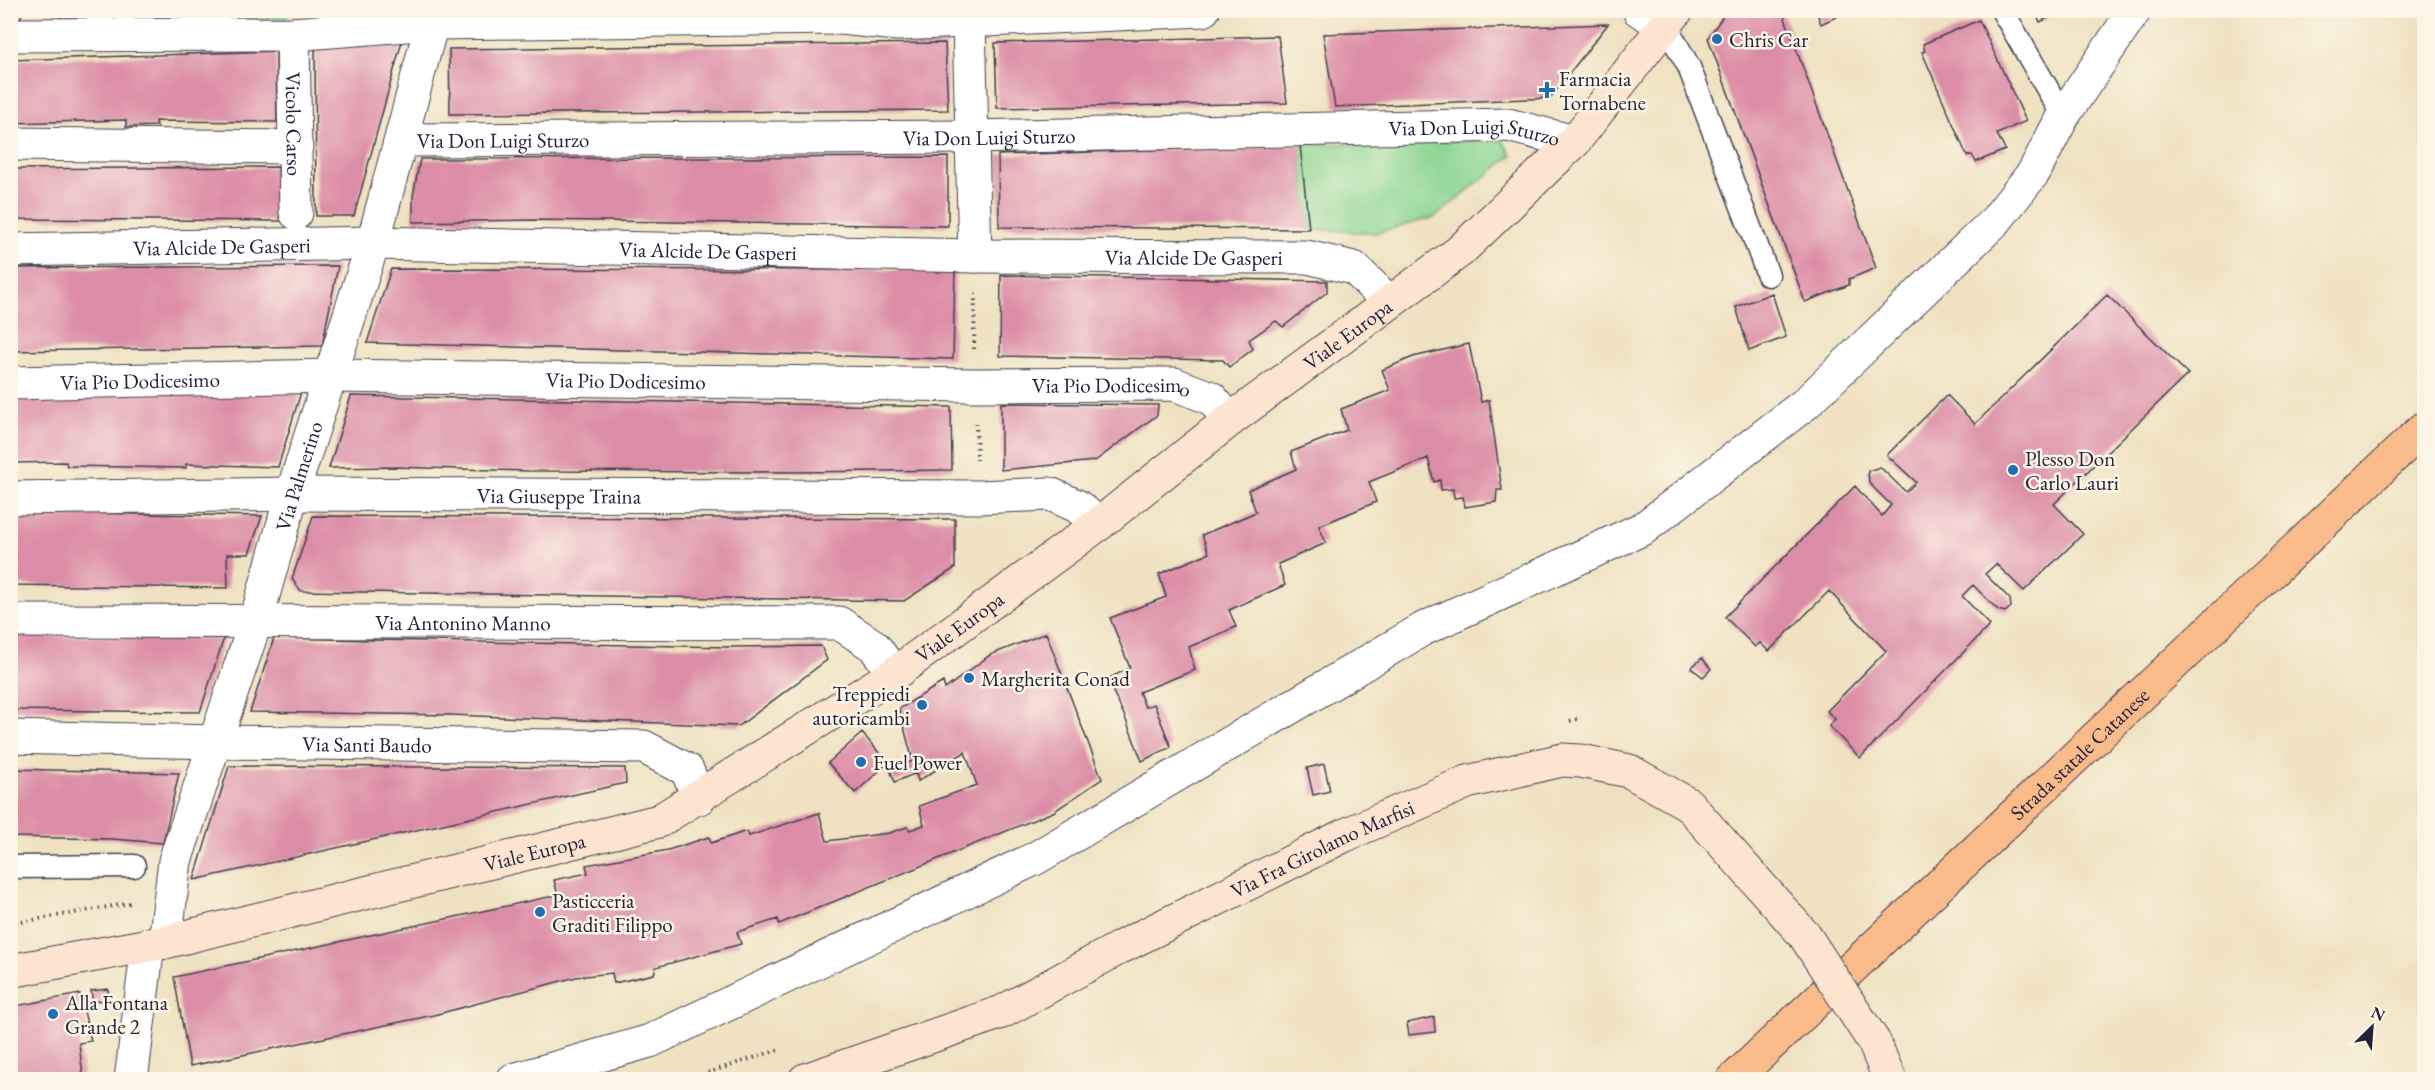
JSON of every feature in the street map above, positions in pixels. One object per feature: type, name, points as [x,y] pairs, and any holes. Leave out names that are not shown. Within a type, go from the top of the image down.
[{"type":"main road","name":"Viale Europa","points":[[10,971],[157,944],[659,821],[699,798],[894,674],[1099,524],[1230,420],[1388,301],[1460,251],[1574,142],[1661,14]]},
{"type":"main road","name":"Strada statale Catanese","points":[[1732,1080],[2424,428]]},
{"type":"main road","name":"Via Fra Girolamo Marfisi","points":[[805,1080],[1002,1011],[1121,947],[1343,836],[1467,782],[1562,760],[1629,771],[1688,804],[1805,936],[1874,1042],[1890,1080]]},
{"type":"street","points":[[10,35],[293,34],[432,17],[847,14],[897,24],[1203,10]]},
{"type":"street","points":[[513,1080],[650,1041],[1036,858],[1423,629],[1644,528],[1805,404],[1996,220],[2034,172],[2063,116],[2135,10]]},
{"type":"street","name":"Via Palmerino","points":[[131,1080],[157,944],[171,896],[175,861],[256,620],[292,494],[373,243],[432,17]]},
{"type":"street","points":[[969,21],[975,256]]},
{"type":"street","name":"Vicolo Carso","points":[[293,34],[296,213]]},
{"type":"street","name":"Via Don Luigi Sturzo","points":[[401,140],[971,137],[1508,125],[1574,142]]},
{"type":"street","points":[[10,144],[296,147]]},
{"type":"street","name":"Via Alcide De Gasperi","points":[[10,250],[373,243],[975,256],[1307,257],[1354,268],[1388,301]]},
{"type":"street","name":"Via Pio Dodicesimo","points":[[10,383],[331,376],[974,385],[1174,384],[1211,398],[1230,420]]},
{"type":"street","name":"Via Giuseppe Traina","points":[[10,498],[292,494],[978,497],[1050,494],[1077,506],[1099,524]]},
{"type":"street","name":"Via Antonino Manno","points":[[10,621],[839,623],[874,646],[894,674]]},
{"type":"street","name":"Via Santi Baudo","points":[[10,737],[644,747],[687,770],[699,798]]},
{"type":"lane","points":[[2002,10],[2063,116]]},
{"type":"lane","points":[[1661,14],[1689,67],[1768,275]]},
{"type":"lane","points":[[10,867],[134,866]]},
{"type":"path","points":[[10,924],[171,896]]},
{"type":"green space","points":[[220,11],[287,11],[287,19],[220,20]]},
{"type":"green space","points":[[1502,140],[1512,155],[1435,217],[1376,233],[1309,229],[1300,145]]},
{"type":"building","points":[[10,10],[22,10],[21,18],[10,18]]},
{"type":"building","points":[[62,10],[220,10],[220,20],[60,21]]},
{"type":"building","points":[[1727,10],[1782,10],[1876,268],[1849,279],[1849,285],[1805,302],[1708,38]]},
{"type":"building","points":[[1816,10],[1851,10],[1821,24]]},
{"type":"building","points":[[2034,10],[2064,10],[2040,22]]},
{"type":"building","points":[[1979,20],[2026,121],[1997,134],[2005,150],[1976,162],[1972,155],[1967,156],[1922,52],[1925,51],[1923,44]]},
{"type":"building","points":[[1608,24],[1550,98],[1335,107],[1323,34]]},
{"type":"building","points":[[1278,36],[1287,103],[997,108],[995,43]]},
{"type":"building","points":[[315,41],[402,41],[354,216],[316,216]]},
{"type":"building","points":[[945,43],[948,110],[450,114],[449,49]]},
{"type":"building","points":[[276,51],[277,122],[155,121],[157,126],[126,127],[126,120],[10,123],[10,60]]},
{"type":"building","points":[[1300,145],[1309,229],[999,227],[998,155]]},
{"type":"building","points":[[948,157],[948,226],[536,220],[413,222],[413,196],[420,159]]},
{"type":"building","points":[[278,167],[281,221],[10,219],[10,169]]},
{"type":"building","points":[[338,266],[322,346],[10,351],[10,268]]},
{"type":"building","points":[[391,269],[955,270],[953,359],[367,343]]},
{"type":"building","points":[[1001,275],[1327,281],[1327,292],[1283,327],[1276,321],[1249,340],[1253,349],[1229,367],[1223,360],[1000,356]]},
{"type":"building","points":[[1772,293],[1786,337],[1749,351],[1736,307]]},
{"type":"building","points":[[2107,295],[2188,374],[2054,504],[2083,534],[2024,591],[1996,564],[1985,574],[2010,599],[2011,607],[2005,612],[1998,610],[1973,585],[1962,596],[1990,625],[1860,758],[1829,726],[1835,719],[1827,711],[1886,651],[1829,591],[1769,651],[1760,643],[1755,647],[1725,617],[1855,486],[1882,516],[1891,505],[1869,483],[1868,471],[1880,467],[1906,492],[1916,482],[1887,455],[1947,395],[1975,424]]},
{"type":"building","points":[[1469,344],[1481,402],[1489,400],[1502,490],[1497,490],[1496,502],[1465,507],[1463,497],[1454,498],[1453,489],[1441,490],[1440,480],[1434,482],[1428,458],[1369,482],[1376,502],[1319,526],[1326,543],[1278,564],[1285,585],[1229,610],[1236,627],[1189,647],[1195,670],[1139,692],[1145,707],[1154,704],[1171,747],[1142,761],[1107,679],[1130,668],[1110,618],[1166,597],[1159,574],[1209,553],[1202,535],[1256,512],[1248,490],[1296,469],[1291,452],[1347,430],[1341,409],[1390,390],[1382,370],[1413,357]]},
{"type":"building","points":[[10,391],[301,392],[278,467],[186,464],[186,468],[67,466],[66,462],[11,463]]},
{"type":"building","points":[[351,396],[951,407],[952,470],[800,472],[329,468]]},
{"type":"building","points":[[1001,403],[1158,405],[1157,415],[1095,461],[1001,470]]},
{"type":"building","points":[[10,512],[262,516],[249,554],[227,554],[228,588],[10,585]]},
{"type":"building","points":[[313,516],[955,519],[955,568],[904,601],[301,591],[292,579]]},
{"type":"building","points":[[1046,633],[1102,779],[1053,812],[779,924],[778,919],[737,932],[741,944],[656,967],[654,974],[614,983],[612,973],[576,977],[434,1015],[190,1066],[174,977],[558,895],[554,880],[588,873],[586,865],[668,850],[709,837],[711,843],[747,831],[749,836],[819,813],[827,841],[889,833],[907,827],[910,830],[924,825],[919,806],[977,785],[965,752],[918,781],[916,773],[895,782],[890,770],[913,761],[899,709],[943,682],[945,689],[990,655]]},
{"type":"building","points":[[10,635],[224,638],[200,712],[10,710]]},
{"type":"building","points":[[274,638],[731,647],[821,646],[827,660],[739,726],[450,715],[250,712]]},
{"type":"building","points":[[1702,658],[1711,669],[1703,677],[1691,668]]},
{"type":"building","points":[[862,733],[888,763],[855,793],[828,763]]},
{"type":"building","points":[[1324,764],[1330,791],[1313,795],[1307,768]]},
{"type":"building","points":[[229,766],[625,768],[626,783],[194,880]]},
{"type":"building","points":[[10,769],[179,773],[163,843],[112,839],[10,837]]},
{"type":"building","points":[[108,989],[109,1000],[93,1001],[91,991]]},
{"type":"building","points":[[80,994],[91,1041],[79,1043],[83,1076],[68,1080],[10,1080],[10,1007]]},
{"type":"building","points":[[1434,1017],[1435,1032],[1409,1035],[1407,1023]]},
{"type":"place","name":"Chris Car","points":[[1717,39]]},
{"type":"place","name":"Farmacia Tornabene","points":[[1547,90]]},
{"type":"place","name":"Plesso Don Carlo Lauri","points":[[2013,470]]},
{"type":"place","name":"Margherita Conad","points":[[969,678]]},
{"type":"place","name":"Treppiedi autoricambi","points":[[922,705]]},
{"type":"place","name":"Fuel Power","points":[[861,762]]},
{"type":"place","name":"Pasticceria Graditi Filippo","points":[[540,912]]},
{"type":"place","name":"Alla Fontana Grande 2","points":[[53,1014]]}]
